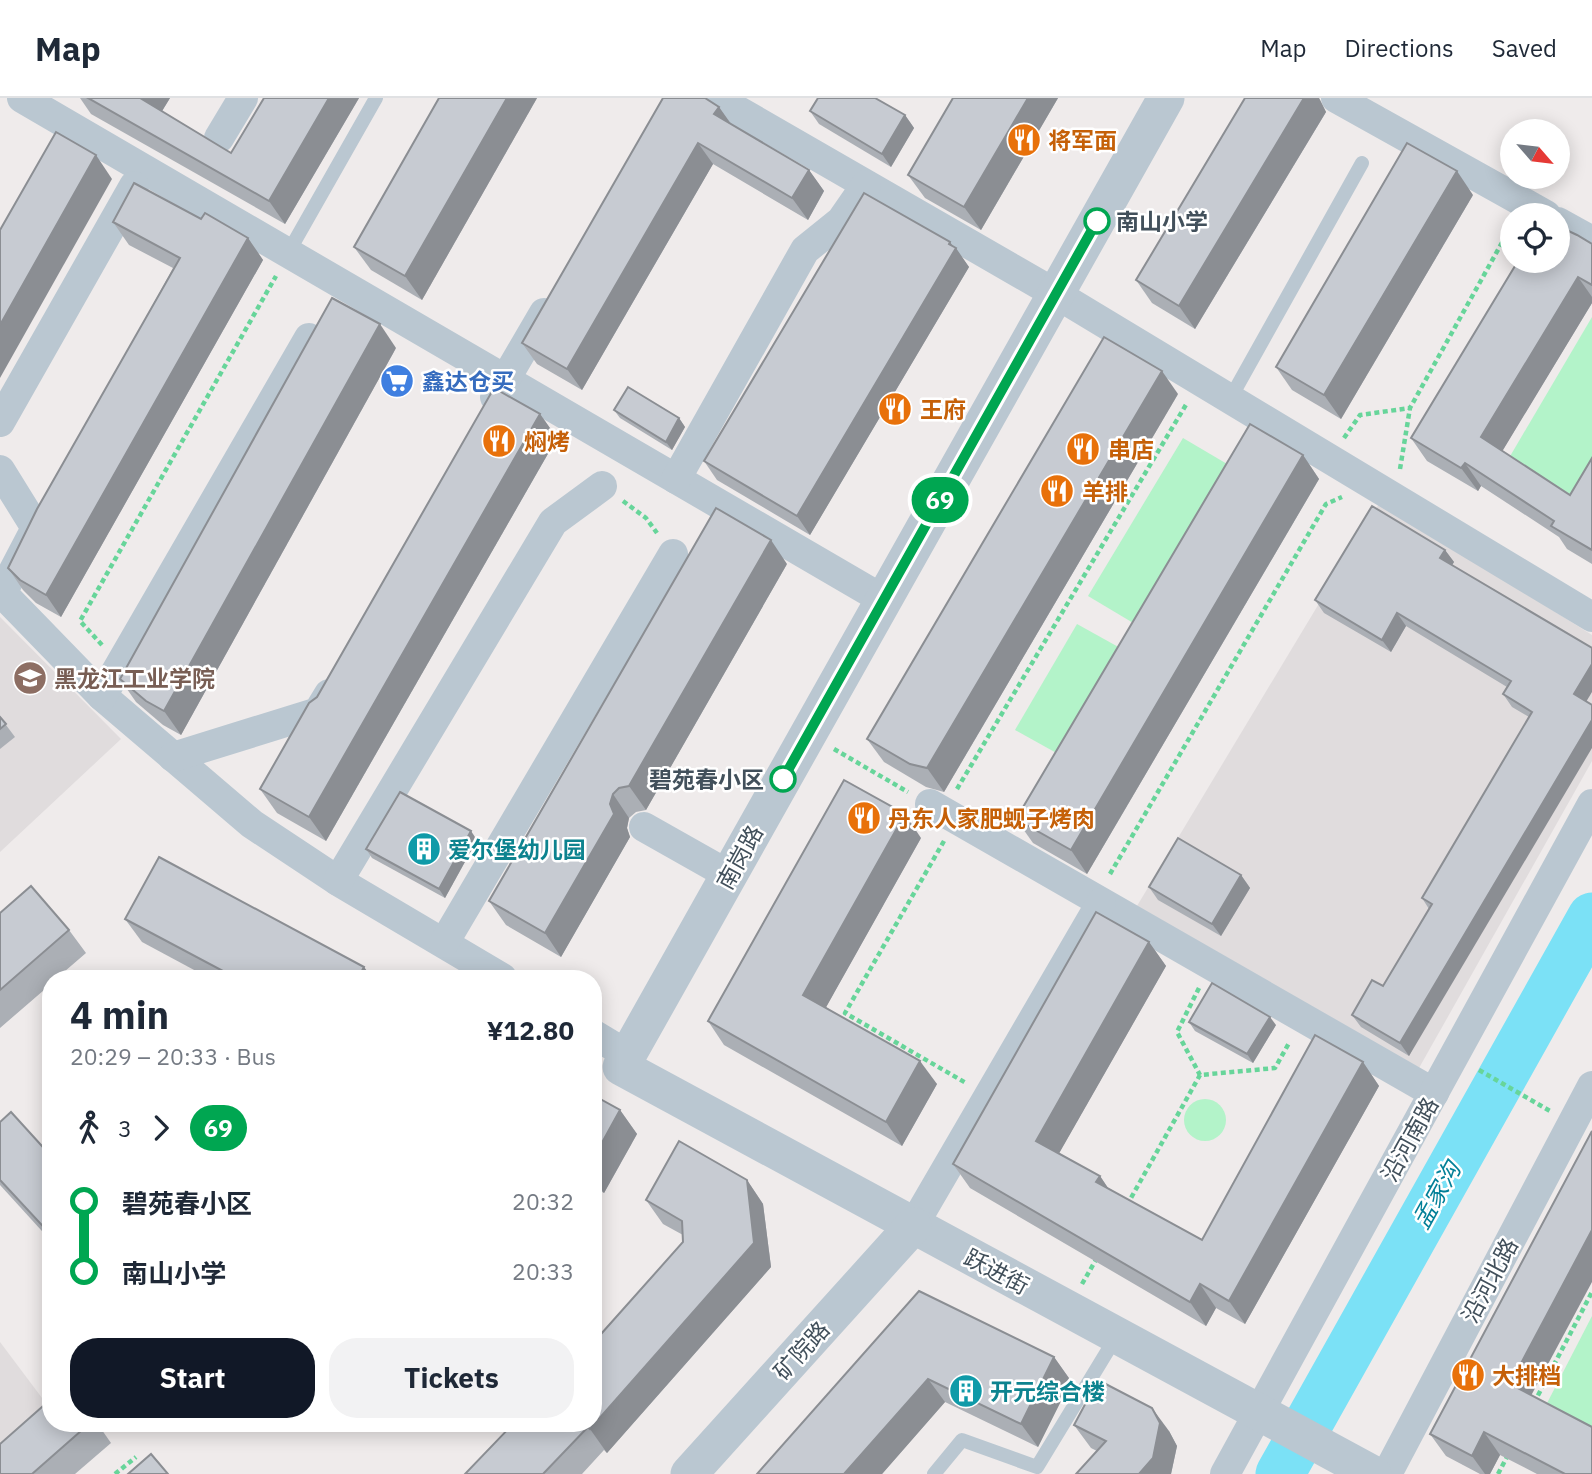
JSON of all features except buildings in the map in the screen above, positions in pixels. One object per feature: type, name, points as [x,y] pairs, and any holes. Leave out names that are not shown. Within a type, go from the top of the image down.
[{"type":"street","points":[[22,98],[60,137],[142,171],[288,253],[884,600]]},
{"type":"street","points":[[219,138],[243,98]]},
{"type":"street","points":[[716,98],[1056,294],[1592,617]]},
{"type":"street","name":"南岗路","points":[[624,1061],[1166,98]]},
{"type":"street","points":[[1336,98],[1524,203]]},
{"type":"street","points":[[0,422],[142,171]]},
{"type":"street","points":[[676,479],[805,250],[841,221],[866,185]]},
{"type":"street","points":[[1570,229],[1592,241]]},
{"type":"street","points":[[479,427],[560,286]]},
{"type":"street","points":[[102,696],[309,338]]},
{"type":"street","points":[[0,470],[36,528],[2,593],[102,696],[251,824],[338,881],[489,970]]},
{"type":"street","points":[[338,881],[553,522],[602,486]]},
{"type":"street","points":[[444,943],[673,554]]},
{"type":"street","points":[[173,757],[318,712],[345,664]]},
{"type":"street","name":"沿河南路","points":[[1225,1474],[1267,1417],[1434,1093],[1592,804]]},
{"type":"street","points":[[943,812],[1434,1093]]},
{"type":"street","points":[[644,827],[729,875]]},
{"type":"street","points":[[913,1226],[1098,901]]},
{"type":"street","points":[[602,1042],[624,1061]]},
{"type":"street","name":"跃进街","points":[[624,1061],[913,1226],[1373,1474]]},
{"type":"street","name":"沿河北路","points":[[1387,1474],[1592,1086]]},
{"type":"street","points":[[1569,1130],[1592,1150]]},
{"type":"street","name":"矿院路","points":[[689,1474],[913,1226]]},
{"type":"lane","points":[[288,253],[376,98]]},
{"type":"lane","points":[[1230,399],[1362,163]]},
{"type":"lane","points":[[934,1474],[962,1440],[1037,1466],[1117,1335]]},
{"type":"path","points":[[1098,901],[1326,504],[1383,491],[1410,408],[1504,239],[1508,194]]},
{"type":"path","points":[[120,666],[80,621],[265,297]]},
{"type":"path","points":[[989,1096],[845,1013],[943,812],[1200,381]]},
{"type":"path","points":[[1329,458],[1360,415],[1410,408]]},
{"type":"path","points":[[602,486],[646,518],[673,554]]},
{"type":"path","points":[[808,734],[943,812]]},
{"type":"path","points":[[1200,1075],[1177,1032],[1211,965]]},
{"type":"path","points":[[1200,1075],[1275,1068],[1303,1018]]},
{"type":"path","points":[[1454,1056],[1569,1130]]},
{"type":"path","points":[[1121,1216],[1200,1075]]},
{"type":"path","points":[[1068,1309],[1101,1251]]},
{"type":"path","points":[[1529,1413],[1592,1292]]},
{"type":"path","points":[[1498,1474],[1510,1450]]},
{"type":"path","points":[[115,1474],[136,1457]]},
{"type":"shaded area","points":[[1380,502],[1592,635],[1592,761],[1419,1068],[1137,906]]},
{"type":"shaded area","name":"黑龙江工业学院","points":[[0,617],[121,739],[0,852]]},
{"type":"shaded area","points":[[0,1342],[42,1398],[42,1420],[0,1465]]},
{"type":"green space","points":[[1592,317],[1592,480],[1580,500],[1509,458]]},
{"type":"green space","points":[[1183,438],[1239,471],[1145,630],[1088,596]]},
{"type":"green space","points":[[1077,624],[1131,654],[1069,760],[1015,730]]},
{"type":"green space","points":[[1205,1099],[1220,1105],[1226,1120],[1220,1135],[1205,1141],[1190,1135],[1184,1120],[1190,1105]]},
{"type":"green space","points":[[1592,1316],[1592,1433],[1544,1409]]},
{"type":"waterway","name":"孟家沟","points":[[1280,1474],[1592,917]]},
{"type":"bus line","name":"69","points":[[783,779],[1097,221]]},
{"type":"place","name":"将军面","points":[[1024,140]]},
{"type":"place","name":"南山小学","points":[[1097,221]]},
{"type":"place","name":"鑫达仓买","points":[[397,381]]},
{"type":"place","name":"王府","points":[[895,409]]},
{"type":"place","name":"焖烤","points":[[499,441]]},
{"type":"place","name":"串店","points":[[1083,449]]},
{"type":"place","name":"羊排","points":[[1057,491]]},
{"type":"place","name":"黑龙江工业学院","points":[[30,678]]},
{"type":"place","name":"碧苑春小区","points":[[783,779]]},
{"type":"place","name":"丹东人家肥蚬子烤肉","points":[[864,818]]},
{"type":"place","name":"爱尔堡幼儿园","points":[[424,849]]},
{"type":"place","name":"大排档","points":[[1468,1375]]},
{"type":"place","name":"开元综合楼","points":[[966,1391]]}]
